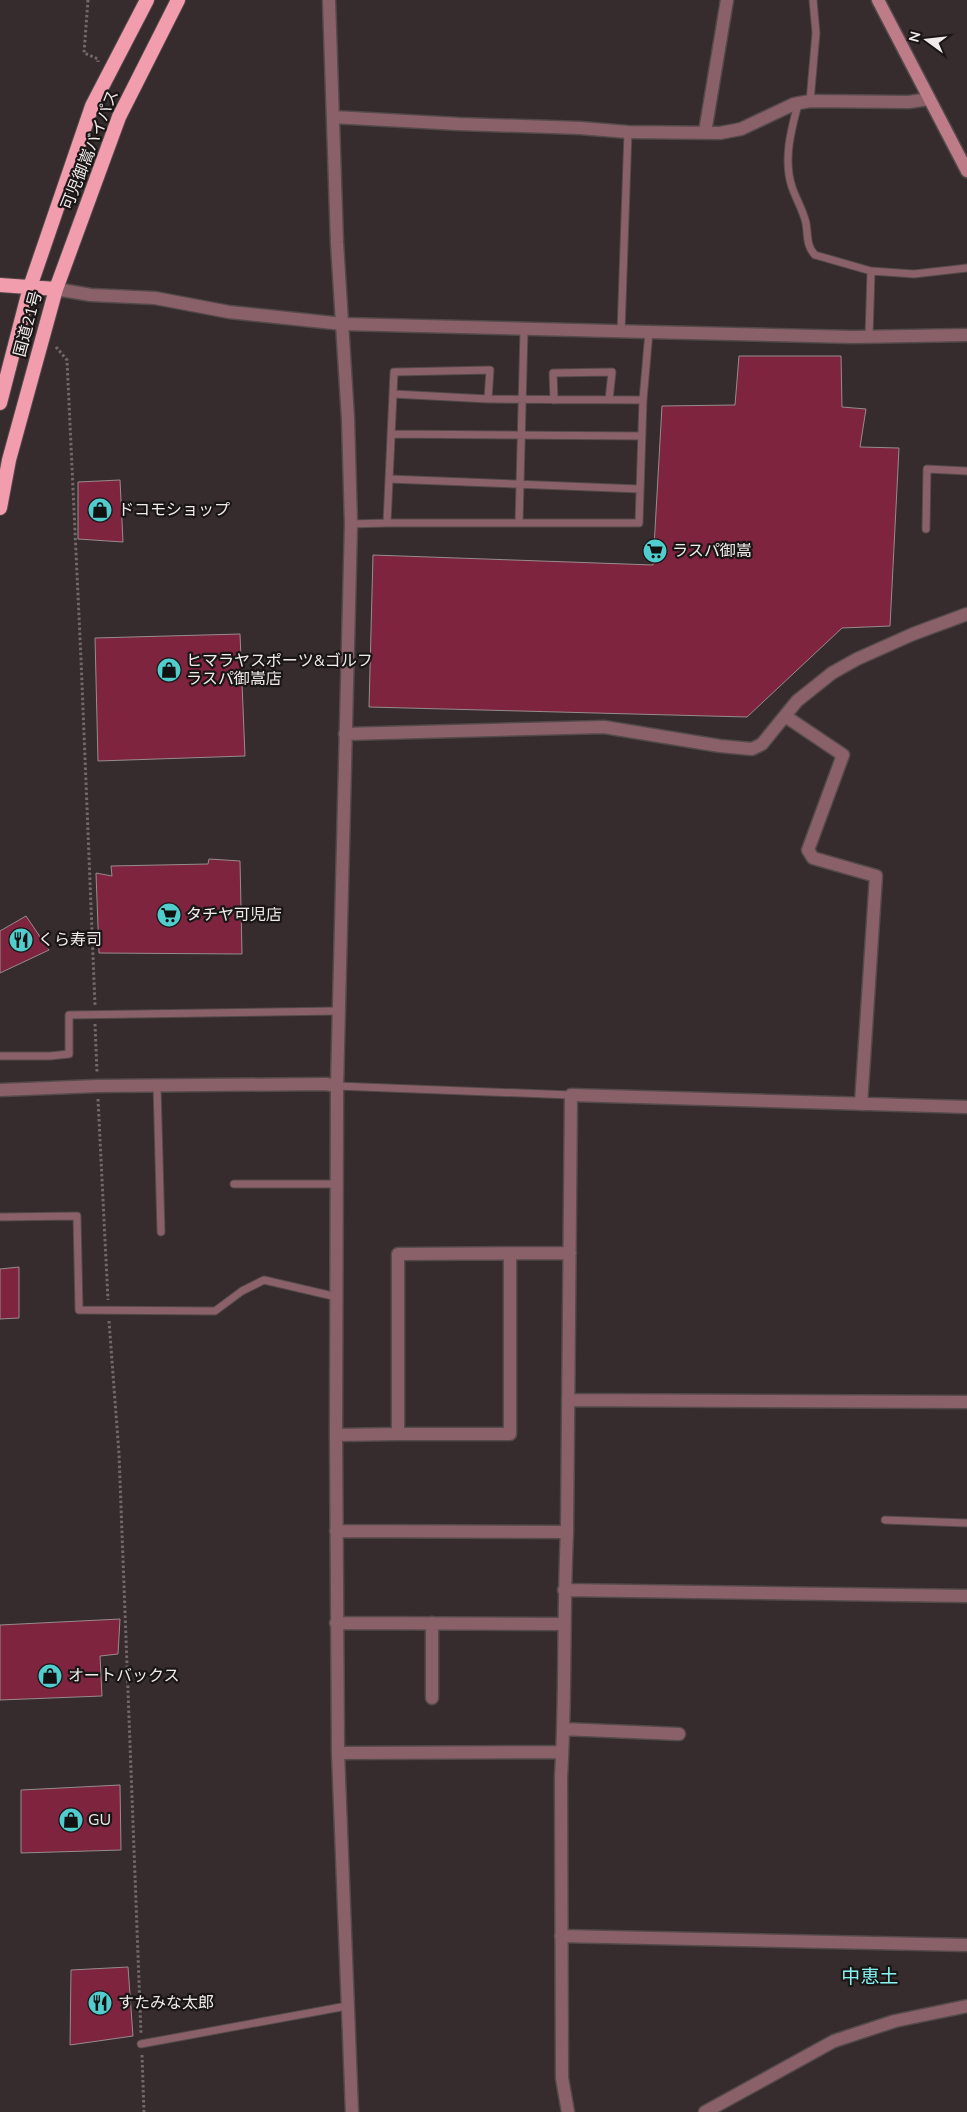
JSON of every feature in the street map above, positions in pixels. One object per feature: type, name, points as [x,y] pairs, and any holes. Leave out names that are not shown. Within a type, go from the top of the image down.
[{"type":"highway","name":"可児御嵩バイパス","points":[[30,287],[90,114],[148,0]]},
{"type":"highway","name":"可児御嵩バイパス","points":[[56,289],[119,117],[178,0]]},
{"type":"highway","name":"国道21号","points":[[0,285],[56,289],[8,460],[0,508]]},
{"type":"highway","name":"国道21号","points":[[0,403],[30,287]]},
{"type":"main road","points":[[878,0],[929,99],[965,163]]},
{"type":"street","points":[[329,0],[332,117],[348,419],[351,524],[338,1011],[336,1623],[338,1753],[352,2112]]},
{"type":"street","points":[[705,132],[728,0]]},
{"type":"street","points":[[332,117],[580,128],[628,132],[720,132],[741,129],[804,102],[909,102],[929,99]]},
{"type":"street","points":[[56,289],[90,295],[155,298],[229,312],[342,324],[621,332],[869,336],[967,335]]},
{"type":"street","points":[[345,734],[604,727],[720,746],[752,748],[762,744],[797,701],[832,673],[857,658],[967,614]]},
{"type":"street","points":[[786,716],[843,755],[808,850],[813,858],[876,876],[861,1104]]},
{"type":"street","points":[[0,1090],[97,1086],[326,1084],[337,1086]]},
{"type":"street","points":[[568,2112],[562,2078],[560,1936],[564,1590],[567,1532],[571,1095],[967,1107]]},
{"type":"street","points":[[398,1434],[398,1254],[570,1253]]},
{"type":"street","points":[[336,1435],[510,1434],[510,1254]]},
{"type":"street","points":[[568,1400],[967,1402]]},
{"type":"street","points":[[336,1531],[567,1532]]},
{"type":"street","points":[[564,1590],[967,1596]]},
{"type":"street","points":[[336,1623],[564,1624]]},
{"type":"street","points":[[432,1624],[432,1698]]},
{"type":"street","points":[[563,1729],[679,1734]]},
{"type":"street","points":[[338,1753],[562,1752]]},
{"type":"street","points":[[560,1936],[967,1945]]},
{"type":"street","points":[[705,2112],[834,2041],[895,2021],[967,2006]]},
{"type":"lane","points":[[813,0],[816,33],[804,102],[787,156],[788,171],[792,187],[801,206],[809,249],[815,255],[870,271],[914,274],[967,268]]},
{"type":"lane","points":[[621,332],[628,132]]},
{"type":"lane","points":[[869,336],[870,271]]},
{"type":"lane","points":[[519,523],[524,330]]},
{"type":"lane","points":[[351,524],[639,523],[643,400],[649,332]]},
{"type":"lane","points":[[386,523],[394,372],[490,370],[488,399]]},
{"type":"lane","points":[[554,400],[552,373],[612,372],[609,400]]},
{"type":"lane","points":[[393,394],[488,399],[643,400]]},
{"type":"lane","points":[[391,434],[642,436]]},
{"type":"lane","points":[[926,529],[927,468],[967,471]]},
{"type":"lane","points":[[389,479],[640,489]]},
{"type":"lane","points":[[0,1056],[69,1054],[69,1015],[338,1011]]},
{"type":"lane","points":[[157,1086],[161,1232]]},
{"type":"lane","points":[[337,1086],[571,1095]]},
{"type":"lane","points":[[234,1184],[338,1184]]},
{"type":"lane","points":[[0,1217],[77,1216],[79,1310],[215,1311],[242,1292],[264,1280],[337,1297]]},
{"type":"lane","points":[[884,1520],[967,1523]]},
{"type":"lane","points":[[141,2044],[347,2006]]},
{"type":"path","points":[[88,0],[84,53],[98,59],[102,88]]},
{"type":"path","points":[[56,347],[66,360],[81,659],[97,1086],[118,1454],[144,2112]]},
{"type":"building","points":[[739,356],[841,356],[842,407],[866,409],[860,447],[899,448],[890,626],[842,628],[747,717],[369,707],[373,555],[653,565],[662,406],[735,405]]},
{"type":"building","name":"ドコモショップ","points":[[120,480],[123,542],[78,539],[78,482]]},
{"type":"building","name":"ヒマラヤスポーツ&ゴルフ ラスパ御嵩店","points":[[240,634],[245,756],[98,761],[95,638]]},
{"type":"building","name":"タチヤ可児店","points":[[209,859],[240,861],[242,954],[99,953],[96,873],[112,876],[111,866],[208,864]]},
{"type":"building","name":"くら寿司","points":[[26,916],[49,950],[0,973],[0,931]]},
{"type":"building","points":[[19,1267],[19,1318],[0,1319],[0,1269]]},
{"type":"building","name":"オートバックス","points":[[120,1619],[118,1654],[100,1656],[102,1696],[0,1700],[0,1625]]},
{"type":"building","name":"GU","points":[[120,1785],[121,1850],[21,1853],[21,1790]]},
{"type":"building","name":"すたみな太郎","points":[[128,1967],[133,2036],[70,2045],[71,1970]]},
{"type":"place","name":"ドコモショップ","points":[[100,510]]},
{"type":"place","name":"ラスパ御嵩","points":[[655,551]]},
{"type":"place","name":"ヒマラヤスポーツ&ゴルフ ラスパ御嵩店","points":[[169,670]]},
{"type":"place","name":"タチヤ可児店","points":[[169,915]]},
{"type":"place","name":"くら寿司","points":[[21,940]]},
{"type":"place","name":"オートバックス","points":[[50,1676]]},
{"type":"place","name":"GU","points":[[71,1820]]},
{"type":"place","name":"すたみな太郎","points":[[100,2003]]},
{"type":"district","name":"中恵土","points":[[870,1977]]}]
